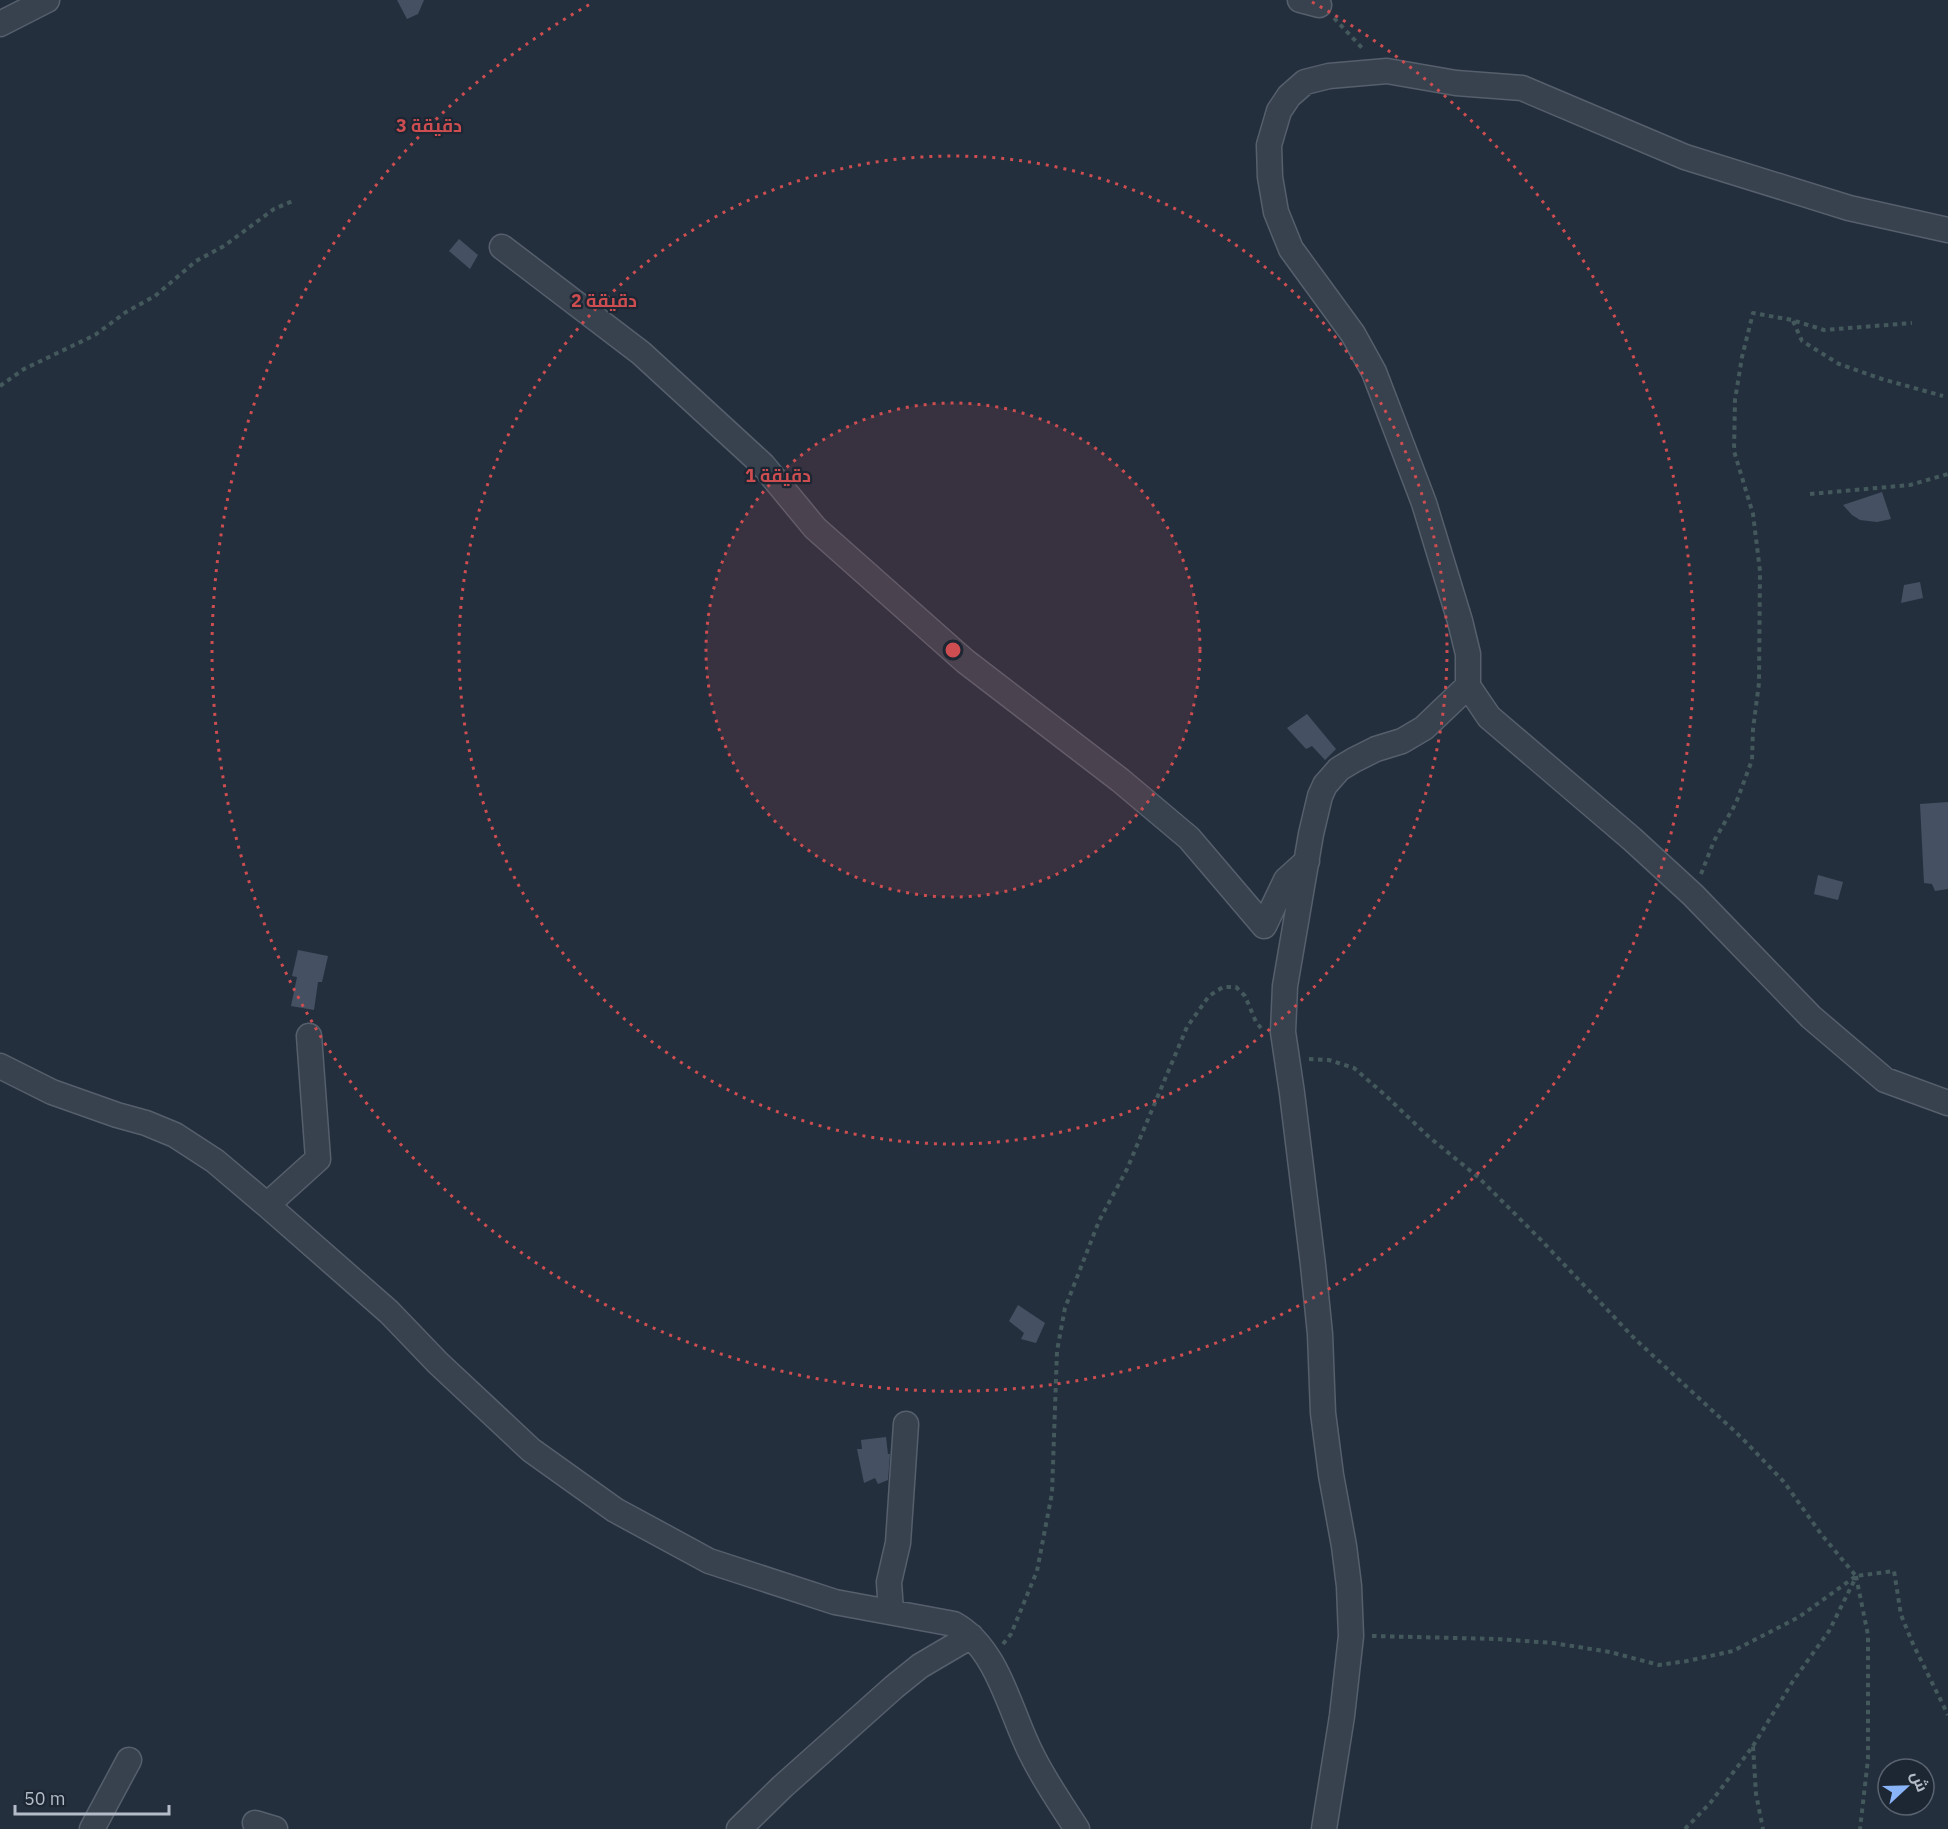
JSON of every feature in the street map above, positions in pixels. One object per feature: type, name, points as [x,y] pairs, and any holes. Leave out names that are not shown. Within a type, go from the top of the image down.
[{"type":"street","points":[[0,24],[47,0]]},
{"type":"street","points":[[1948,230],[1849,208],[1685,157],[1522,88],[1456,83],[1387,71],[1329,76],[1305,82],[1289,96],[1279,111],[1269,145],[1269,177],[1276,212],[1291,249],[1353,334],[1374,372],[1424,503],[1460,621],[1468,654],[1468,686],[1489,717],[1694,895],[1811,1017],[1885,1080],[1948,1103]]},
{"type":"street","points":[[502,247],[641,353],[762,465],[815,528],[965,661],[1120,780],[1189,838],[1263,926],[1286,880],[1307,861]]},
{"type":"street","points":[[1324,1829],[1351,1636],[1350,1586],[1323,1413],[1320,1334],[1313,1265],[1283,1032],[1284,986],[1320,796],[1331,776],[1354,760],[1376,749],[1402,741],[1424,728],[1468,686]]},
{"type":"street","points":[[267,1205],[318,1159],[309,1036]]},
{"type":"street","points":[[0,1066],[52,1092],[175,1135],[215,1161],[389,1312],[438,1363],[531,1450],[615,1510],[709,1561],[835,1602],[954,1624],[971,1635],[989,1660],[1043,1776],[1077,1829]]},
{"type":"street","points":[[891,1612],[889,1582],[898,1543],[906,1424]]},
{"type":"street","points":[[739,1829],[782,1787],[894,1687],[920,1666],[971,1635]]},
{"type":"street","points":[[92,1829],[129,1760]]},
{"type":"path","points":[[1312,2],[1336,20],[1366,53],[1387,71]]},
{"type":"path","points":[[0,386],[24,369],[95,335],[126,312],[154,296],[196,261],[224,246],[274,209],[293,201]]},
{"type":"path","points":[[1694,895],[1714,841],[1736,803],[1752,760],[1759,682],[1760,571],[1753,514],[1734,451],[1735,400],[1742,357],[1753,314],[1792,320],[1824,330],[1912,323]]},
{"type":"path","points":[[1792,320],[1802,341],[1839,364],[1882,380],[1943,396]]},
{"type":"path","points":[[1810,494],[1910,485],[1948,474]]},
{"type":"path","points":[[989,1660],[1011,1634],[1037,1571],[1052,1493],[1057,1351],[1065,1308],[1099,1221],[1127,1169],[1187,1027],[1209,996],[1222,987],[1236,987],[1245,996],[1262,1030]]},
{"type":"path","points":[[1287,1058],[1329,1060],[1353,1068],[1430,1137],[1478,1176],[1635,1339],[1743,1439],[1784,1482],[1821,1534],[1856,1576],[1869,1635],[1868,1759],[1860,1829]]},
{"type":"path","points":[[1351,1636],[1441,1637],[1553,1643],[1610,1652],[1659,1665],[1668,1664],[1732,1651],[1799,1617],[1856,1576],[1894,1571],[1901,1615],[1948,1716]]},
{"type":"path","points":[[1684,1829],[1711,1802],[1753,1746],[1793,1681],[1829,1631],[1856,1576]]},
{"type":"path","points":[[1753,1746],[1756,1794],[1763,1829]]},
{"type":"building","points":[[397,0],[424,0],[418,14],[407,19]]},
{"type":"building","points":[[459,239],[478,255],[470,269],[449,251]]},
{"type":"building","points":[[1882,492],[1891,519],[1877,522],[1860,520],[1843,505]]},
{"type":"building","points":[[1920,582],[1923,598],[1901,603],[1904,585]]},
{"type":"building","points":[[1307,714],[1336,749],[1325,760],[1312,746],[1306,749],[1287,728]]},
{"type":"building","points":[[1948,802],[1948,889],[1935,891],[1932,884],[1924,883],[1920,804]]},
{"type":"building","points":[[1818,875],[1843,882],[1838,900],[1814,894]]},
{"type":"building","points":[[298,950],[328,956],[322,982],[318,982],[314,1010],[291,1006],[297,977],[292,976]]},
{"type":"building","points":[[1018,1305],[1045,1323],[1036,1343],[1021,1339],[1024,1333],[1009,1321]]},
{"type":"building","points":[[886,1437],[888,1454],[890,1454],[888,1480],[878,1484],[875,1478],[864,1483],[857,1449],[862,1449],[861,1440]]}]
